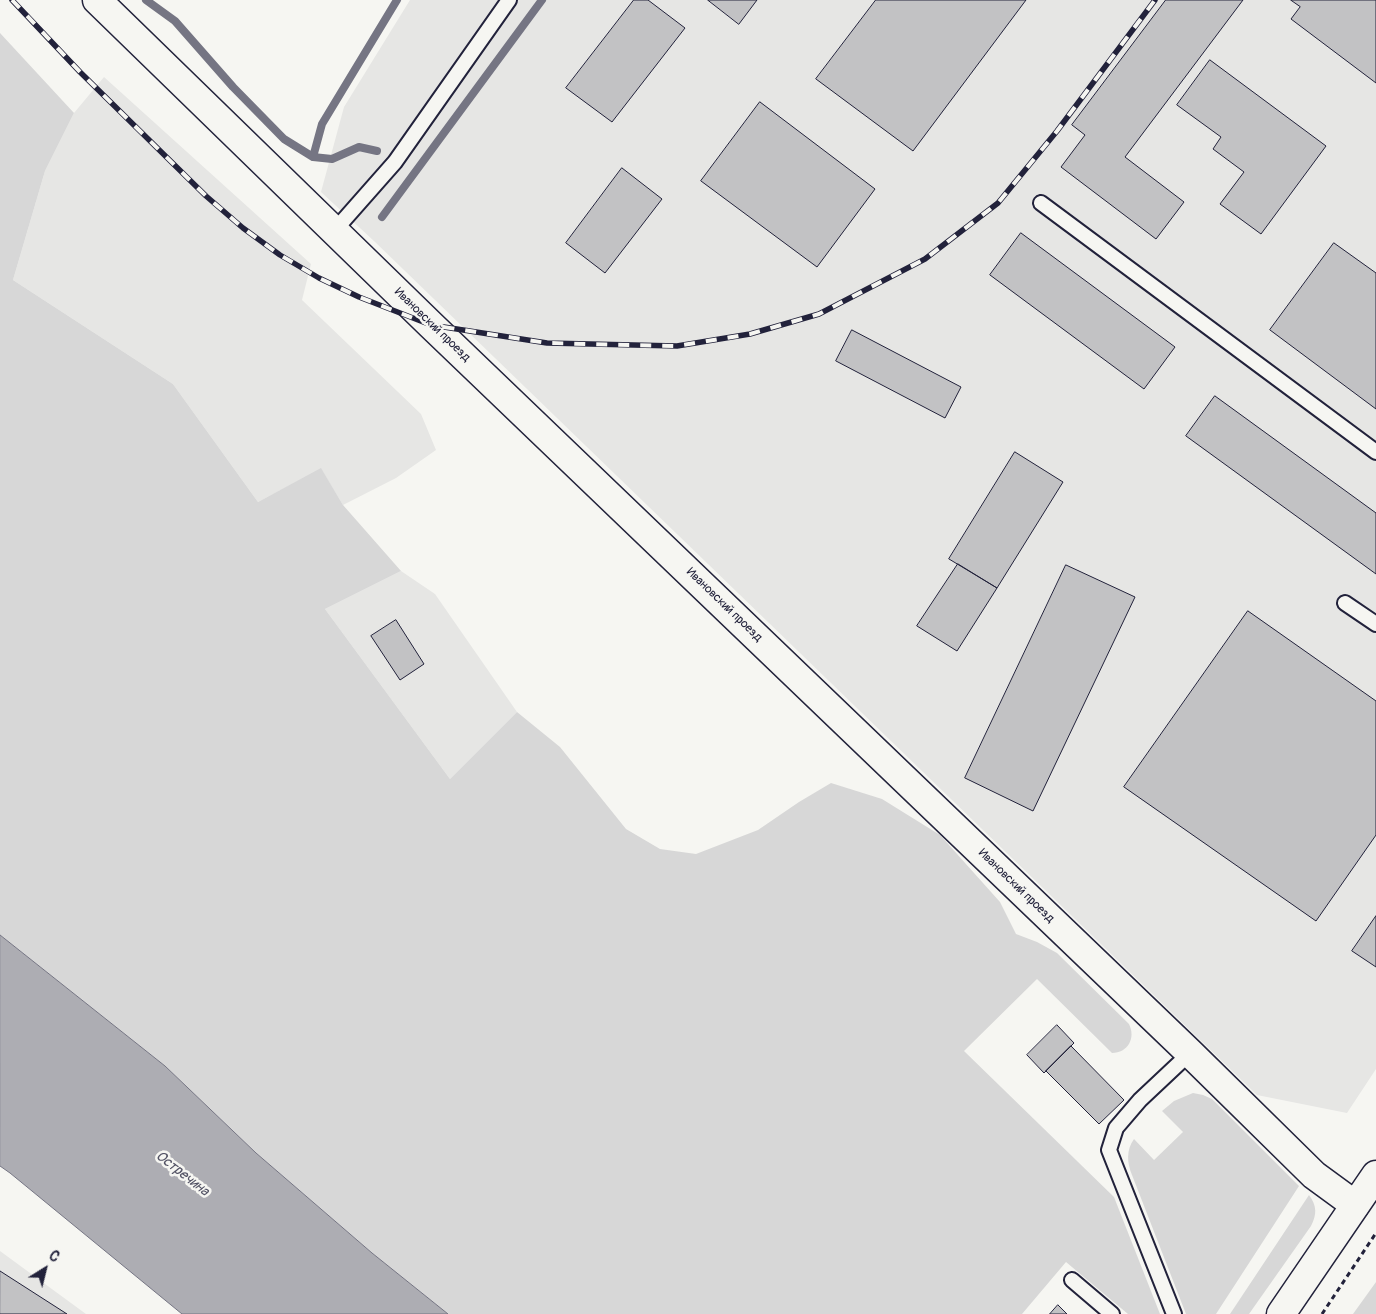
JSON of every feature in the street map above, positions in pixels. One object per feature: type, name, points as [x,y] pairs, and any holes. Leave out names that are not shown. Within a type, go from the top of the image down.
[{"type":"street","name":"Ивановский проезд","points":[[97,0],[438,332],[1190,1053],[1314,1175],[1355,1205]]},
{"type":"street","points":[[1281,1314],[1376,1175]]},
{"type":"lane","points":[[335,230],[395,162],[509,0]]},
{"type":"lane","points":[[1041,204],[1376,452]]},
{"type":"lane","points":[[1345,603],[1376,624]]},
{"type":"lane","points":[[1174,1314],[1109,1150],[1116,1128],[1140,1100],[1190,1053]]},
{"type":"lane","points":[[1072,1280],[1112,1314]]},
{"type":"path","points":[[1322,1314],[1376,1233]]},
{"type":"shaded area","points":[[410,0],[1376,0],[1376,1069],[1347,1113],[1257,1095],[374,241],[321,192],[344,107]]},
{"type":"shaded area","points":[[0,33],[74,113],[45,171],[13,280],[173,384],[258,502],[321,468],[343,505],[401,571],[325,609],[450,779],[517,712],[560,747],[626,829],[660,849],[696,854],[758,830],[831,783],[882,799],[940,835],[1000,902],[1016,934],[1037,942],[1057,953],[1129,1024],[1132,1034],[1129,1044],[1126,1048],[1112,1053],[1037,979],[964,1051],[1114,1197],[1160,1314],[1128,1314],[1066,1262],[1022,1314],[448,1314],[372,1253],[256,1153],[165,1066],[0,935]]},
{"type":"shaded area","points":[[104,77],[311,264],[302,300],[421,414],[436,450],[396,478],[343,505],[321,469],[258,502],[173,384],[13,280],[45,171],[74,113]]},
{"type":"shaded area","points":[[401,571],[435,594],[517,712],[450,779],[325,609]]},
{"type":"shaded area","points":[[1193,1093],[1212,1099],[1299,1186],[1216,1314],[1186,1314],[1128,1161],[1131,1143],[1134,1139],[1154,1160],[1183,1132],[1162,1111],[1174,1101]]},
{"type":"shaded area","points":[[1309,1195],[1314,1203],[1315,1210],[1311,1226],[1249,1314],[1230,1314]]},
{"type":"shaded area","points":[[0,1251],[86,1314],[0,1314]]},
{"type":"shaded area","points":[[1376,1282],[1376,1314],[1353,1314]]},
{"type":"water","name":"Остречина","points":[[0,935],[165,1066],[256,1153],[372,1253],[448,1314],[182,1314],[0,1166]]},
{"type":"building","points":[[634,0],[648,0],[685,28],[612,122],[566,88]]},
{"type":"building","points":[[708,0],[757,0],[739,24]]},
{"type":"building","points":[[876,0],[1026,0],[913,151],[816,79]]},
{"type":"building","points":[[1166,0],[1243,0],[1125,157],[1184,202],[1156,239],[1061,167],[1085,135],[1072,125]]},
{"type":"building","points":[[1291,0],[1376,0],[1376,83],[1291,19],[1300,7]]},
{"type":"building","points":[[1210,60],[1326,146],[1261,234],[1220,204],[1244,172],[1213,149],[1221,137],[1177,105]]},
{"type":"building","points":[[760,102],[875,189],[817,267],[701,181]]},
{"type":"building","points":[[622,168],[662,199],[605,273],[566,243]]},
{"type":"building","points":[[1021,233],[1175,347],[1144,389],[990,275]]},
{"type":"building","points":[[1334,243],[1376,273],[1376,409],[1270,330]]},
{"type":"building","points":[[852,330],[961,387],[945,418],[836,361]]},
{"type":"building","points":[[1215,396],[1376,513],[1376,574],[1186,436]]},
{"type":"building","points":[[1015,452],[1063,482],[997,588],[949,559]]},
{"type":"building","points":[[958,564],[997,588],[957,651],[917,626]]},
{"type":"building","points":[[1066,565],[1135,597],[1033,811],[965,778]]},
{"type":"building","points":[[1248,611],[1376,701],[1376,835],[1316,921],[1124,787]]},
{"type":"building","points":[[396,620],[424,664],[400,680],[371,636]]},
{"type":"building","points":[[1376,916],[1376,967],[1352,951]]},
{"type":"building","points":[[1057,1025],[1074,1043],[1044,1073],[1027,1055]]},
{"type":"building","points":[[1071,1046],[1124,1100],[1099,1124],[1046,1071]]},
{"type":"building","points":[[0,1271],[67,1314],[0,1314]]},
{"type":"building","points":[[1058,1305],[1067,1314],[1050,1314]]},
{"type":"waterway","points":[[146,0],[175,21],[233,87],[284,139],[313,157],[332,159],[359,147],[377,151]]},
{"type":"waterway","points":[[313,157],[322,124],[397,0]]},
{"type":"waterway","points":[[382,217],[542,0]]},
{"type":"railway","points":[[12,0],[80,72],[206,196],[243,228],[280,255],[319,278],[359,297],[431,325],[547,343],[677,346],[750,334],[819,314],[925,259],[998,203],[1057,131],[1155,0]]}]
